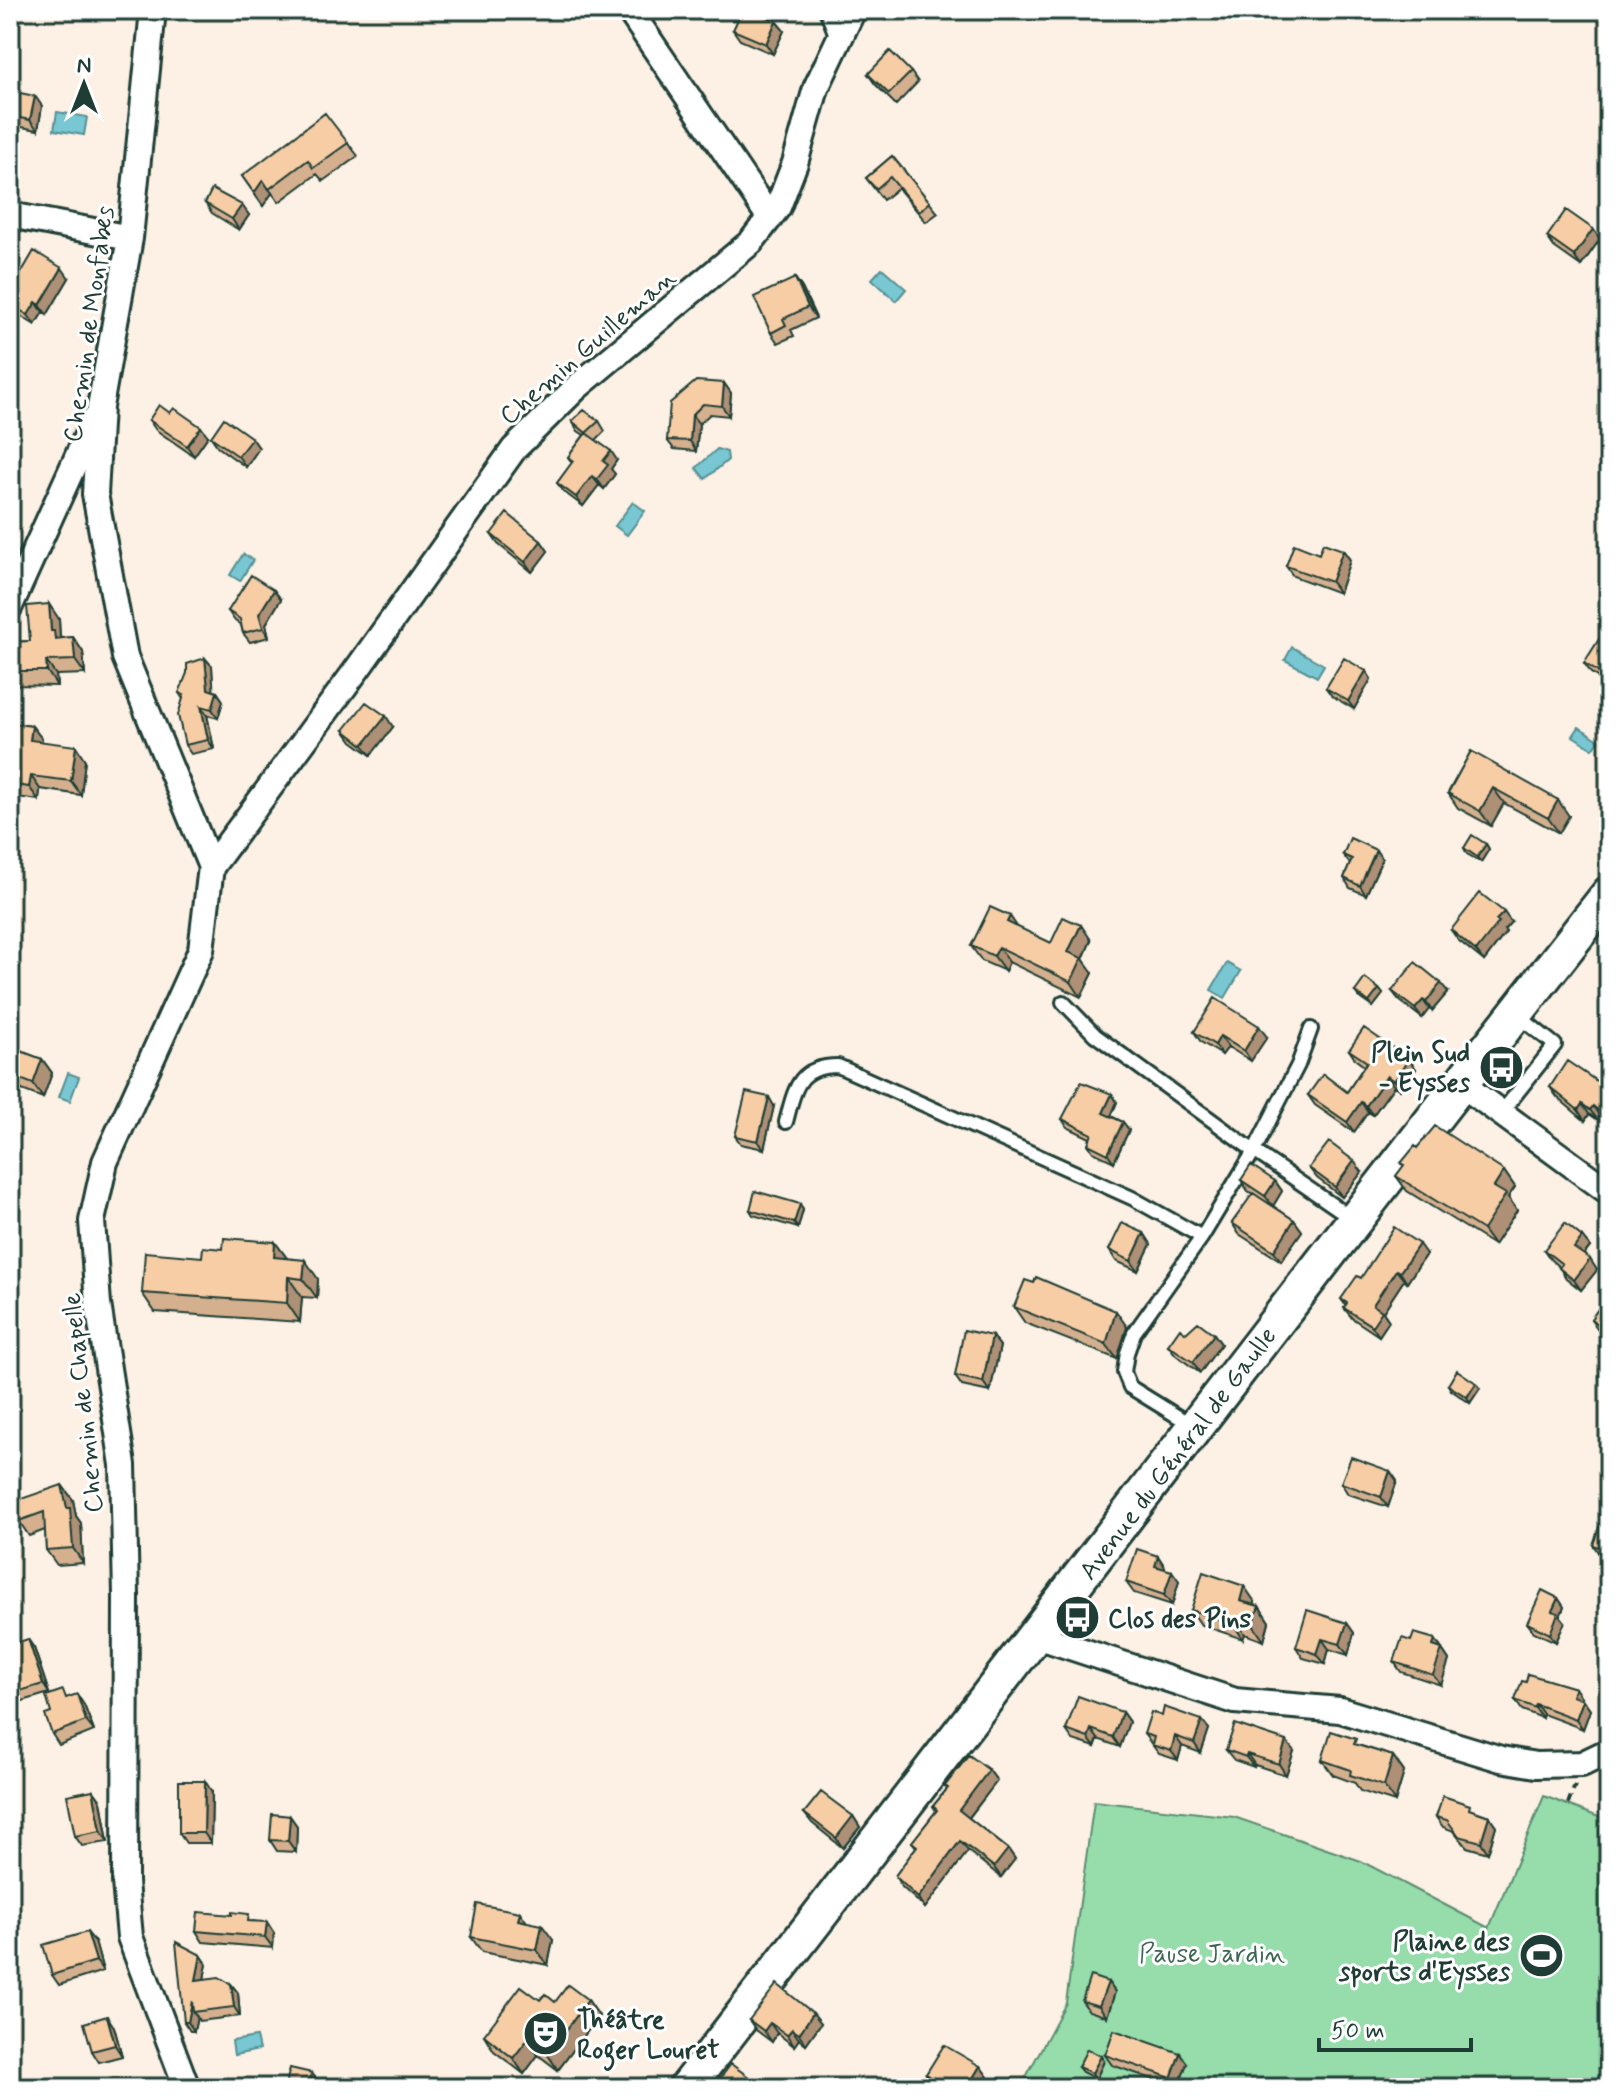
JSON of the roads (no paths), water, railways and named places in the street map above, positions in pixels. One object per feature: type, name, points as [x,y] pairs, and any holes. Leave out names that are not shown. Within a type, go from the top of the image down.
[{"type":"main road","name":"Avenue du Général de Gaulle","points":[[686,2088],[1609,894]]},
{"type":"street","name":"Chemin de Monfabes","points":[[153,10],[130,238],[100,407],[95,494],[125,657],[211,867]]},
{"type":"street","points":[[629,10],[770,218]]},
{"type":"street","name":"Chemin Guilleman","points":[[211,867],[514,449],[577,387],[751,242],[770,218],[778,207],[795,163],[816,88],[853,10]]},
{"type":"street","points":[[10,215],[130,238]]},
{"type":"street","points":[[10,606],[100,407]]},
{"type":"street","name":"Chemin de Chapelle","points":[[187,2088],[130,1937],[125,1882],[123,1465],[98,1304],[92,1221],[105,1162],[201,950],[211,867]]},
{"type":"street","points":[[1460,1083],[1609,1192]]},
{"type":"street","points":[[1037,1636],[1235,1701],[1340,1710],[1501,1759],[1536,1765],[1582,1764],[1609,1751]]},
{"type":"lane","points":[[826,10],[838,40]]},
{"type":"lane","points":[[1063,1002],[1095,1035],[1355,1220]]},
{"type":"lane","points":[[1501,1113],[1555,1045],[1515,1013]]},
{"type":"lane","points":[[1196,1428],[1130,1387],[1124,1372],[1127,1353],[1134,1333],[1202,1237],[1254,1151],[1298,1065],[1311,1029]]},
{"type":"lane","points":[[786,1122],[794,1088],[804,1075],[821,1066],[838,1066],[1132,1198],[1202,1237]]},
{"type":"water","points":[[57,112],[87,117],[84,135],[54,130]]},
{"type":"water","points":[[882,268],[906,289],[896,301],[872,279]]},
{"type":"water","points":[[717,449],[727,452],[728,460],[705,479],[696,468]]},
{"type":"water","points":[[633,502],[645,511],[627,535],[615,526]]},
{"type":"water","points":[[243,554],[253,560],[240,581],[230,575]]},
{"type":"water","points":[[1292,647],[1324,665],[1317,677],[1285,660]]},
{"type":"water","points":[[1579,727],[1599,740],[1593,749],[1573,736]]},
{"type":"water","points":[[1227,963],[1241,971],[1225,998],[1211,990]]},
{"type":"water","points":[[68,1073],[79,1077],[70,1101],[59,1097]]},
{"type":"water","points":[[256,2037],[259,2050],[234,2055],[232,2041]]},
{"type":"place","name":"Plein Sud - Eysses","points":[[1501,1067]]},
{"type":"place","name":"Clos des Pins","points":[[1077,1618]]},
{"type":"place","name":"Plaine des sports d'Eysses","points":[[1541,1956]]},
{"type":"place","name":"Théâtre Roger Louret","points":[[546,2034]]},
{"type":"park label","name":"Pause Jardin","points":[[1212,1953]]}]
